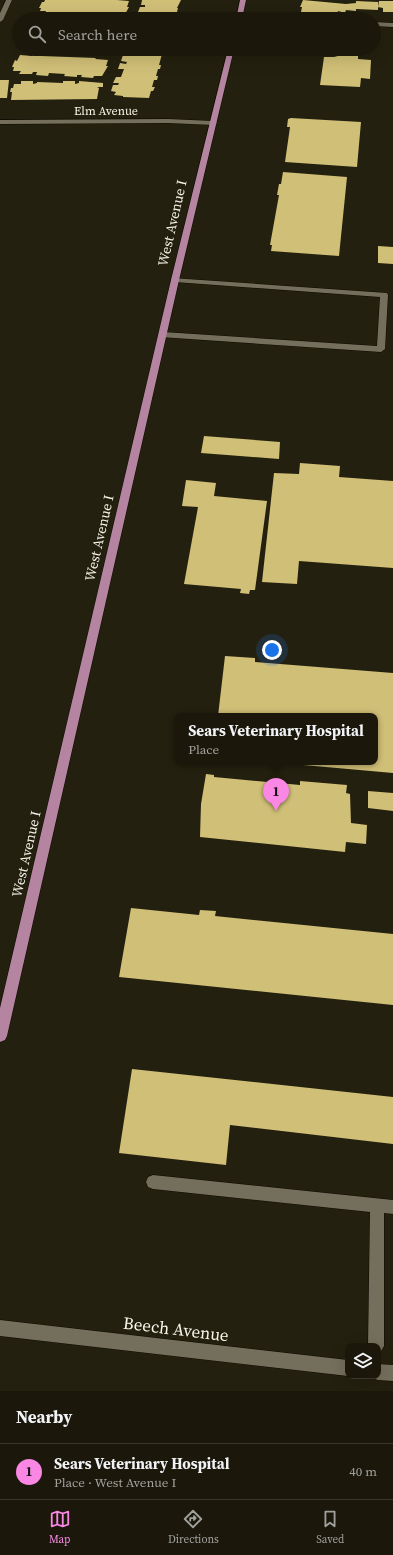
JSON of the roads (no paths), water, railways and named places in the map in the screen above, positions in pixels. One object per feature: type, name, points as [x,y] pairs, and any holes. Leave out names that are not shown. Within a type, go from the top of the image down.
[{"type":"main road","points":[[240,12],[243,0]]},
{"type":"main road","name":"West Avenue I","points":[[0,1036],[175,280],[229,56]]},
{"type":"street","points":[[0,20],[8,0]]},
{"type":"street","points":[[381,24],[393,25]]},
{"type":"street","name":"Elm Avenue","points":[[0,122],[168,121],[212,123]]},
{"type":"street","points":[[163,335],[381,349],[384,295],[175,280]]},
{"type":"street","points":[[153,1182],[393,1207]]},
{"type":"street","points":[[376,1343],[377,1206]]},
{"type":"street","name":"Beech Avenue","points":[[0,1328],[345,1368]]},
{"type":"street","points":[[381,1372],[393,1373]]},
{"type":"place","name":"Sears Veterinary Hospital","points":[[276,811]]}]
